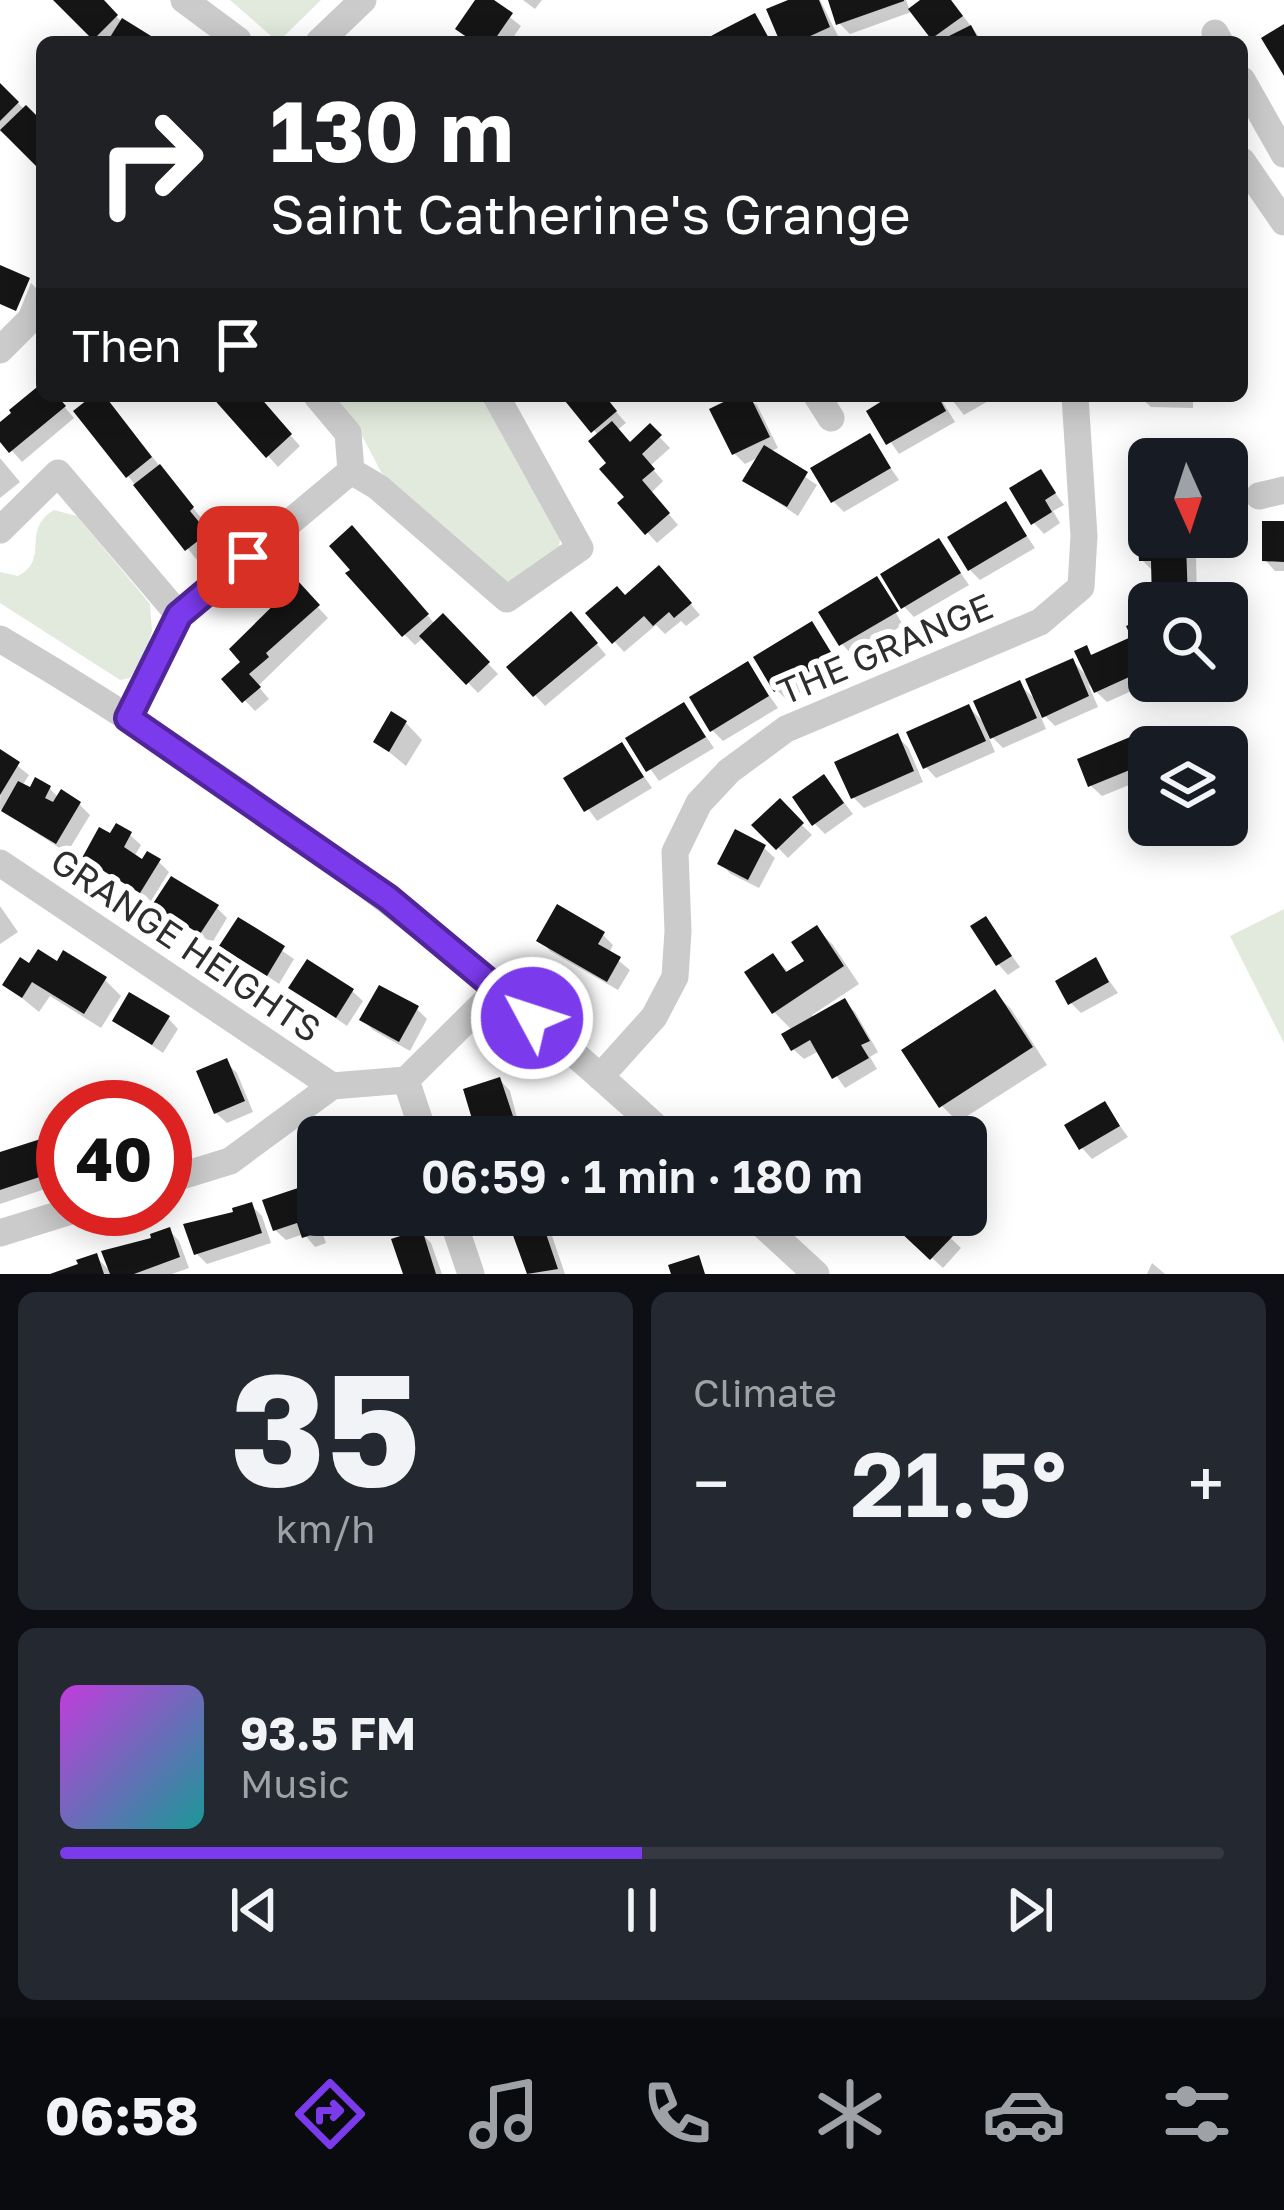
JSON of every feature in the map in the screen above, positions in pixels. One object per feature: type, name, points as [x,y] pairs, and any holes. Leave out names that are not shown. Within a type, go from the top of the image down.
[{"type":"street","points":[[184,0],[233,36]]},
{"type":"street","points":[[325,36],[363,0]]},
{"type":"street","points":[[1248,91],[1284,154]]},
{"type":"street","points":[[1248,169],[1284,222]]},
{"type":"street","points":[[0,350],[36,314]]},
{"type":"street","points":[[322,402],[348,433],[351,471]]},
{"type":"street","points":[[351,471],[378,487],[507,598],[580,548],[499,402]]},
{"type":"street","name":"THE GRANGE","points":[[600,1076],[654,1017],[675,977],[679,932],[675,852],[699,803],[728,771],[786,729],[1040,622],[1081,587],[1084,536],[1076,402]]},
{"type":"street","points":[[128,718],[179,615],[351,471]]},
{"type":"street","points":[[0,530],[58,473],[179,615]]},
{"type":"street","points":[[0,639],[128,718],[351,871],[645,1116]]},
{"type":"street","name":"GRANGE HEIGHTS","points":[[0,863],[332,1086]]},
{"type":"street","points":[[418,1116],[406,1080],[498,989]]},
{"type":"street","name":"GRANGE HEIGHTS","points":[[192,1173],[230,1161],[332,1086],[406,1080]]},
{"type":"street","points":[[0,1233],[36,1222]]},
{"type":"street","points":[[458,1236],[471,1274]]},
{"type":"street","points":[[775,1236],[816,1274]]},
{"type":"shaded area","points":[[230,0],[321,0],[284,36],[271,36]]},
{"type":"shaded area","points":[[338,402],[487,402],[561,529],[559,549],[508,584],[381,472]]},
{"type":"shaded area","points":[[54,510],[77,516],[150,604],[152,631],[130,678],[120,680],[0,603],[0,572],[18,576],[28,569],[39,526]]},
{"type":"shaded area","points":[[1284,909],[1284,1043],[1230,936]]},
{"type":"building","points":[[53,0],[104,0],[118,15],[97,36],[89,36]]},
{"type":"building","points":[[475,0],[494,0],[513,13],[497,36],[465,36],[455,29]]},
{"type":"building","points":[[788,0],[819,0],[830,27],[810,36],[777,36],[766,9]]},
{"type":"building","points":[[828,0],[904,0],[904,1],[836,25]]},
{"type":"building","points":[[920,0],[951,0],[963,16],[929,36],[908,9]]},
{"type":"building","points":[[755,13],[768,36],[711,36]]},
{"type":"building","points":[[122,18],[151,36],[111,36]]},
{"type":"building","points":[[1284,24],[1284,76],[1261,38]]},
{"type":"building","points":[[971,25],[977,36],[949,36]]},
{"type":"building","points":[[0,83],[19,102],[0,121]]},
{"type":"building","points":[[26,105],[36,115],[36,166],[0,130]]},
{"type":"building","points":[[0,265],[30,278],[16,311],[0,304]]},
{"type":"building","points":[[36,388],[36,402],[66,406],[9,453],[0,442],[0,422]]},
{"type":"building","points":[[84,402],[110,402],[152,457],[126,478],[73,411]]},
{"type":"building","points":[[216,402],[264,402],[292,434],[266,458]]},
{"type":"building","points":[[566,402],[610,402],[617,411],[591,433]]},
{"type":"building","points":[[724,402],[753,402],[770,437],[732,455],[709,409]]},
{"type":"building","points":[[880,402],[941,402],[946,411],[886,445],[866,411]]},
{"type":"building","points":[[612,421],[630,442],[650,423],[662,435],[642,454],[655,469],[642,480],[670,513],[645,535],[617,503],[624,497],[599,469],[606,463],[588,441]]},
{"type":"building","points":[[870,433],[891,468],[831,503],[810,468]]},
{"type":"building","points":[[764,445],[808,472],[787,507],[742,481]]},
{"type":"building","points":[[160,464],[208,533],[185,551],[133,485]]},
{"type":"building","points":[[1041,469],[1056,493],[1045,500],[1052,512],[1031,525],[1009,488]]},
{"type":"building","points":[[1006,501],[1027,536],[968,571],[947,537]]},
{"type":"building","points":[[1262,521],[1284,521],[1284,562],[1262,561]]},
{"type":"building","points":[[352,525],[429,614],[402,637],[345,573],[350,570],[329,546]]},
{"type":"building","points":[[939,538],[961,573],[901,609],[880,574]]},
{"type":"building","points":[[1187,558],[1187,582],[1152,582],[1151,561],[1139,561]]},
{"type":"building","points":[[659,565],[692,603],[674,618],[669,612],[653,626],[644,616],[612,644],[585,613],[617,586],[625,595]]},
{"type":"building","points":[[877,576],[899,611],[839,646],[818,612]]},
{"type":"building","points":[[298,581],[320,605],[249,674],[261,687],[242,703],[221,679],[240,662],[229,649]]},
{"type":"building","points":[[571,611],[598,643],[533,697],[506,667]]},
{"type":"building","points":[[443,613],[490,662],[466,685],[419,636]]},
{"type":"building","points":[[812,621],[834,657],[774,692],[753,657]]},
{"type":"building","points":[[1128,638],[1128,678],[1094,693],[1074,651],[1087,645],[1091,655]]},
{"type":"building","points":[[1073,658],[1089,696],[1042,718],[1025,679]]},
{"type":"building","points":[[748,661],[769,696],[710,732],[689,697]]},
{"type":"building","points":[[1020,680],[1037,718],[990,739],[973,701]]},
{"type":"building","points":[[684,702],[706,737],[646,772],[625,738]]},
{"type":"building","points":[[969,704],[986,741],[923,769],[906,732]]},
{"type":"building","points":[[391,711],[407,721],[389,752],[373,742]]},
{"type":"building","points":[[898,733],[914,771],[851,799],[834,762]]},
{"type":"building","points":[[1128,738],[1128,771],[1088,787],[1077,759]]},
{"type":"building","points":[[622,742],[644,777],[584,812],[563,778]]},
{"type":"building","points":[[0,749],[20,762],[0,795]]},
{"type":"building","points":[[824,774],[844,803],[812,826],[792,797]]},
{"type":"building","points":[[35,777],[51,786],[45,798],[53,802],[61,789],[81,802],[56,844],[1,811],[18,781],[30,787]]},
{"type":"building","points":[[780,798],[804,823],[776,850],[751,825]]},
{"type":"building","points":[[116,823],[132,832],[124,847],[142,859],[147,851],[161,859],[140,893],[82,858],[99,827],[110,833]]},
{"type":"building","points":[[735,829],[766,845],[748,880],[717,864]]},
{"type":"building","points":[[171,876],[219,905],[200,934],[152,905]]},
{"type":"building","points":[[557,904],[605,932],[598,944],[621,957],[607,982],[536,941]]},
{"type":"building","points":[[986,916],[1012,956],[996,966],[970,926]]},
{"type":"building","points":[[238,917],[285,946],[267,976],[219,946]]},
{"type":"building","points":[[817,925],[844,966],[772,1014],[744,972],[773,953],[786,972],[804,961],[791,942]]},
{"type":"building","points":[[38,949],[57,961],[63,950],[107,977],[84,1014],[32,982],[22,998],[2,985],[20,957],[29,963]]},
{"type":"building","points":[[1096,957],[1109,982],[1068,1005],[1055,981]]},
{"type":"building","points":[[307,959],[354,989],[336,1018],[288,988]]},
{"type":"building","points":[[379,985],[419,1006],[399,1042],[359,1020]]},
{"type":"building","points":[[995,989],[1033,1047],[939,1108],[901,1050]]},
{"type":"building","points":[[129,992],[170,1016],[152,1045],[112,1021]]},
{"type":"building","points":[[845,998],[870,1041],[861,1045],[869,1058],[832,1079],[810,1040],[791,1051],[781,1034]]},
{"type":"building","points":[[227,1058],[245,1101],[214,1114],[196,1071]]},
{"type":"building","points":[[500,1077],[513,1116],[471,1116],[463,1089]]},
{"type":"building","points":[[1105,1101],[1120,1126],[1079,1150],[1064,1125]]},
{"type":"building","points":[[36,1140],[36,1178],[0,1190],[0,1152]]},
{"type":"building","points":[[297,1188],[297,1223],[273,1231],[262,1200]]},
{"type":"building","points":[[252,1202],[262,1233],[194,1255],[187,1236],[192,1236],[192,1222],[233,1212],[232,1208]]},
{"type":"building","points":[[173,1236],[180,1257],[134,1274],[110,1274],[101,1251]]},
{"type":"building","points":[[424,1236],[436,1274],[403,1274],[391,1239]]},
{"type":"building","points":[[513,1236],[547,1236],[558,1269],[527,1274]]},
{"type":"building","points":[[904,1236],[953,1236],[930,1260]]},
{"type":"building","points":[[97,1253],[104,1274],[50,1274],[78,1264],[76,1260]]},
{"type":"building","points":[[699,1255],[705,1274],[671,1274],[668,1265]]},
{"type":"route","points":[[248,557],[179,615],[128,718],[388,898],[532,1018]]}]
